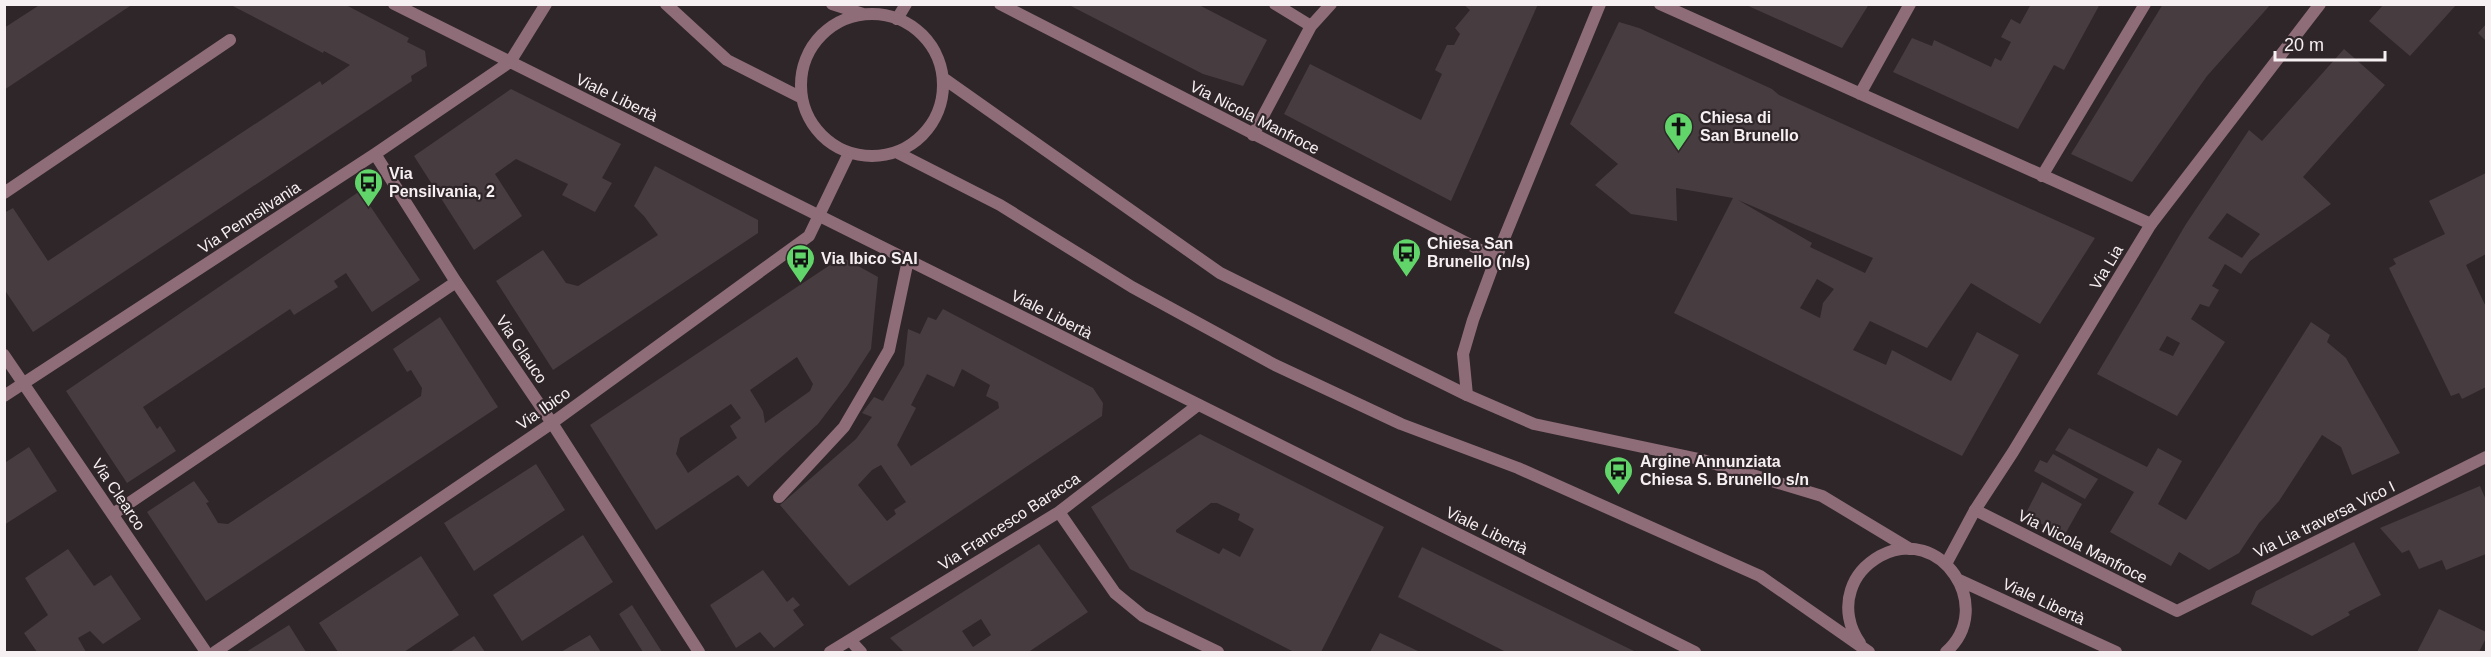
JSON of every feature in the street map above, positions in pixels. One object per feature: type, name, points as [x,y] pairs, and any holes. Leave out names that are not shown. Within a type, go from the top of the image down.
[{"type":"street","name":"Viale Libertà","points":[[394,4],[1695,652]]},
{"type":"street","points":[[510,63],[546,4]]},
{"type":"street","points":[[666,4],[728,60],[802,98]]},
{"type":"street","points":[[832,4],[863,14]]},
{"type":"street","points":[[897,19],[906,4]]},
{"type":"street","name":"Via Nicola Manfroce","points":[[1000,4],[1496,258]]},
{"type":"street","points":[[1275,4],[1311,26]]},
{"type":"street","points":[[1253,135],[1311,26],[1331,4]]},
{"type":"street","points":[[1467,395],[1463,354],[1496,258],[1600,4]]},
{"type":"street","points":[[1660,4],[2151,225]]},
{"type":"street","points":[[1860,94],[1910,4]]},
{"type":"street","points":[[2042,176],[2145,4]]},
{"type":"street","name":"Via Lia","points":[[1946,564],[1975,510],[2013,452],[2151,225],[2320,4]]},
{"type":"street","points":[[863,14],[880,14],[897,19],[914,28],[928,42],[938,59],[944,78],[942,102],[933,124],[918,141],[898,153],[873,157],[849,153],[832,145],[818,132],[807,116],[802,98],[801,75],[808,53],[822,34],[840,21],[863,14]]},
{"type":"street","points":[[4,193],[230,40]]},
{"type":"street","name":"Via Pennsilvania","points":[[4,396],[375,154],[510,63]]},
{"type":"street","name":"Viale Libertà","points":[[944,78],[1220,273],[1467,395],[1534,424],[1699,459],[1822,496],[1910,549],[1928,553],[1946,564],[1959,580],[1965,599],[1965,620],[1958,637],[1946,652]]},
{"type":"street","name":"Via Ibico","points":[[215,652],[552,423],[809,236],[849,153]]},
{"type":"street","points":[[898,153],[1000,206],[1132,287],[1275,365],[1401,424],[1518,468],[1760,576],[1864,651]]},
{"type":"street","name":"Via Glauco","points":[[375,154],[456,282],[552,423],[699,652]]},
{"type":"street","points":[[779,496],[844,427],[889,350],[908,260]]},
{"type":"street","points":[[113,513],[456,282]]},
{"type":"street","name":"Via Clearco","points":[[4,355],[206,652]]},
{"type":"street","name":"Via Francesco Baracca","points":[[830,652],[1059,512],[1198,405]]},
{"type":"street","name":"Via Lia traversa Vico I","points":[[2176,611],[2487,457]]},
{"type":"street","name":"Via Nicola Manfroce","points":[[1975,510],[2176,611]]},
{"type":"street","points":[[1059,512],[1115,593],[1143,616],[1218,652]]},
{"type":"street","points":[[1864,651],[1850,621],[1849,595],[1852,586],[1863,568],[1871,561],[1889,551],[1910,549]]},
{"type":"street","name":"Viale Libertà","points":[[1959,580],[2116,652]]},
{"type":"street","points":[[850,640],[861,652]]},
{"type":"building","points":[[41,4],[133,4],[4,90],[4,28]]},
{"type":"building","points":[[229,4],[344,4],[409,38],[407,42],[425,51],[427,66],[411,76],[412,81],[33,332],[4,289],[4,213],[13,208],[48,261],[320,81],[322,85],[350,65]]},
{"type":"building","points":[[1067,4],[1197,4],[1267,40],[1243,86],[1203,74]]},
{"type":"building","points":[[1463,4],[1538,4],[1451,201],[1284,114],[1310,64],[1421,120],[1442,74],[1435,70],[1447,45],[1454,45],[1460,34],[1455,28],[1470,10]]},
{"type":"building","points":[[1744,4],[1869,4],[1842,48]]},
{"type":"building","points":[[2031,4],[2100,4],[2064,70],[2054,65],[2018,129],[1893,72],[1912,38],[1932,46],[1934,40],[1991,67],[1995,58],[2001,61],[2011,42],[2001,37],[2011,19],[2020,24]]},
{"type":"building","points":[[2163,4],[2271,4],[2207,76],[2132,182],[2071,154]]},
{"type":"building","points":[[2384,4],[2457,4],[2410,56],[2369,21]]},
{"type":"building","points":[[1619,22],[1639,28],[1772,89],[1779,95],[2095,238],[2040,324],[1971,283],[1927,348],[1870,321],[1853,350],[1886,365],[1892,350],[1951,381],[1977,332],[2019,355],[1962,456],[1674,313],[1733,198],[1676,188],[1677,221],[1631,214],[1595,185],[1618,164],[1570,124]],"holes":[[[1738,200],[1873,258],[1865,273],[1810,247],[1812,243]],[[1817,279],[1834,289],[1823,303],[1820,318],[1800,308]]]},
{"type":"building","points":[[2486,24],[2486,41],[2478,33]]},
{"type":"building","points":[[2344,49],[2385,85],[2303,177],[2331,204],[2250,261],[2241,274],[2225,264],[2212,286],[2219,290],[2209,307],[2200,304],[2191,319],[2225,342],[2177,416],[2097,374],[2186,224],[2249,130],[2262,141]],"holes":[[[2227,213],[2260,234],[2242,258],[2208,238]],[[2167,336],[2180,343],[2173,356],[2159,350]]]},
{"type":"building","points":[[511,89],[621,144],[602,178],[612,183],[595,212],[562,195],[568,184],[516,159],[495,174],[522,216],[474,250],[414,156]]},
{"type":"building","points":[[655,166],[758,220],[758,233],[553,370],[496,281],[543,250],[566,283],[578,286],[658,235],[634,206]]},
{"type":"building","points":[[2486,173],[2486,254],[2466,265],[2486,307],[2486,387],[2462,399],[2459,393],[2451,396],[2389,268],[2396,264],[2393,259],[2445,234],[2429,201]]},
{"type":"building","points":[[360,191],[420,280],[372,312],[346,273],[334,281],[338,287],[294,315],[290,309],[143,407],[157,429],[160,426],[176,451],[127,483],[66,391]]},
{"type":"building","points":[[842,257],[878,277],[871,349],[818,424],[748,487],[738,475],[656,530],[590,425]],"holes":[[[797,357],[813,384],[810,391],[765,423],[763,411],[750,390]],[[731,404],[741,418],[730,426],[737,438],[688,473],[676,454],[680,438]]]},
{"type":"building","points":[[943,309],[1093,388],[1103,403],[1102,416],[849,586],[780,505],[856,439],[872,417],[862,413],[874,397],[883,401],[904,365],[908,329],[920,334],[928,317],[936,320]],"holes":[[[962,369],[990,385],[986,396],[998,402],[999,408],[911,466],[897,445],[916,408],[911,405],[927,374],[954,387]],[[881,465],[906,502],[894,510],[896,514],[887,521],[858,485],[872,470]]]},
{"type":"building","points":[[440,317],[498,407],[206,601],[147,512],[194,481],[209,502],[206,503],[218,523],[228,524],[421,396],[422,388],[411,370],[407,372],[393,349]]},
{"type":"building","points":[[2311,322],[2330,335],[2327,342],[2346,358],[2400,453],[2352,475],[2341,447],[2322,435],[2279,501],[2259,523],[2239,553],[2209,570],[2179,552],[2171,566],[2110,532],[2134,492],[2055,450],[2069,428],[2147,467],[2158,448],[2182,461],[2158,504],[2186,520]]},
{"type":"building","points":[[1200,434],[1384,527],[1321,652],[1294,652],[1130,569],[1091,507]],"holes":[[[1211,503],[1217,503],[1240,514],[1238,520],[1254,529],[1240,557],[1223,548],[1219,554],[1176,532]]]},
{"type":"building","points":[[29,447],[57,491],[4,525],[4,458],[6,462]]},
{"type":"building","points":[[2053,454],[2098,479],[2085,499],[2034,471],[2040,460],[2047,463]]},
{"type":"building","points":[[536,464],[565,510],[474,571],[444,523]]},
{"type":"building","points":[[2042,482],[2082,504],[2064,536],[2025,515]]},
{"type":"building","points":[[2480,486],[2486,500],[2486,554],[2446,570],[2442,560],[2419,569],[2409,550],[2402,553],[2380,528]]},
{"type":"building","points":[[583,535],[613,582],[522,641],[493,595]]},
{"type":"building","points":[[2354,542],[2381,595],[2348,612],[2350,615],[2312,636],[2251,604],[2256,591]]},
{"type":"building","points":[[1039,544],[1088,612],[1031,652],[904,652],[890,638]],"holes":[[[981,619],[991,635],[973,647],[962,631]]]},
{"type":"building","points":[[1422,547],[1636,652],[1506,652],[1398,597]]},
{"type":"building","points":[[68,549],[94,586],[111,575],[141,619],[103,644],[90,631],[78,638],[86,652],[37,652],[24,633],[48,615],[25,578]]},
{"type":"building","points":[[421,556],[459,615],[404,652],[338,652],[319,623]]},
{"type":"building","points":[[763,570],[787,602],[793,597],[800,605],[793,610],[804,625],[774,648],[760,632],[736,648],[710,605]]},
{"type":"building","points":[[632,605],[662,652],[643,652],[619,614]]},
{"type":"building","points":[[2439,609],[2486,632],[2486,638],[2479,652],[2417,652]]},
{"type":"building","points":[[289,625],[306,652],[246,652]]},
{"type":"building","points":[[1380,633],[1420,652],[1370,652]]},
{"type":"building","points":[[590,635],[601,652],[561,652]]},
{"type":"building","points":[[474,636],[485,652],[450,652]]},
{"type":"place","name":"Chiesa di San Brunello","points":[[1679,152]]},
{"type":"place","name":"Via Pensilvania, 2","points":[[368,208]]},
{"type":"place","name":"Chiesa San Brunello (n/s)","points":[[1406,278]]},
{"type":"place","name":"Via Ibico SAI","points":[[800,284]]},
{"type":"place","name":"Argine Annunziata Chiesa S. Brunello s/n","points":[[1619,496]]}]
